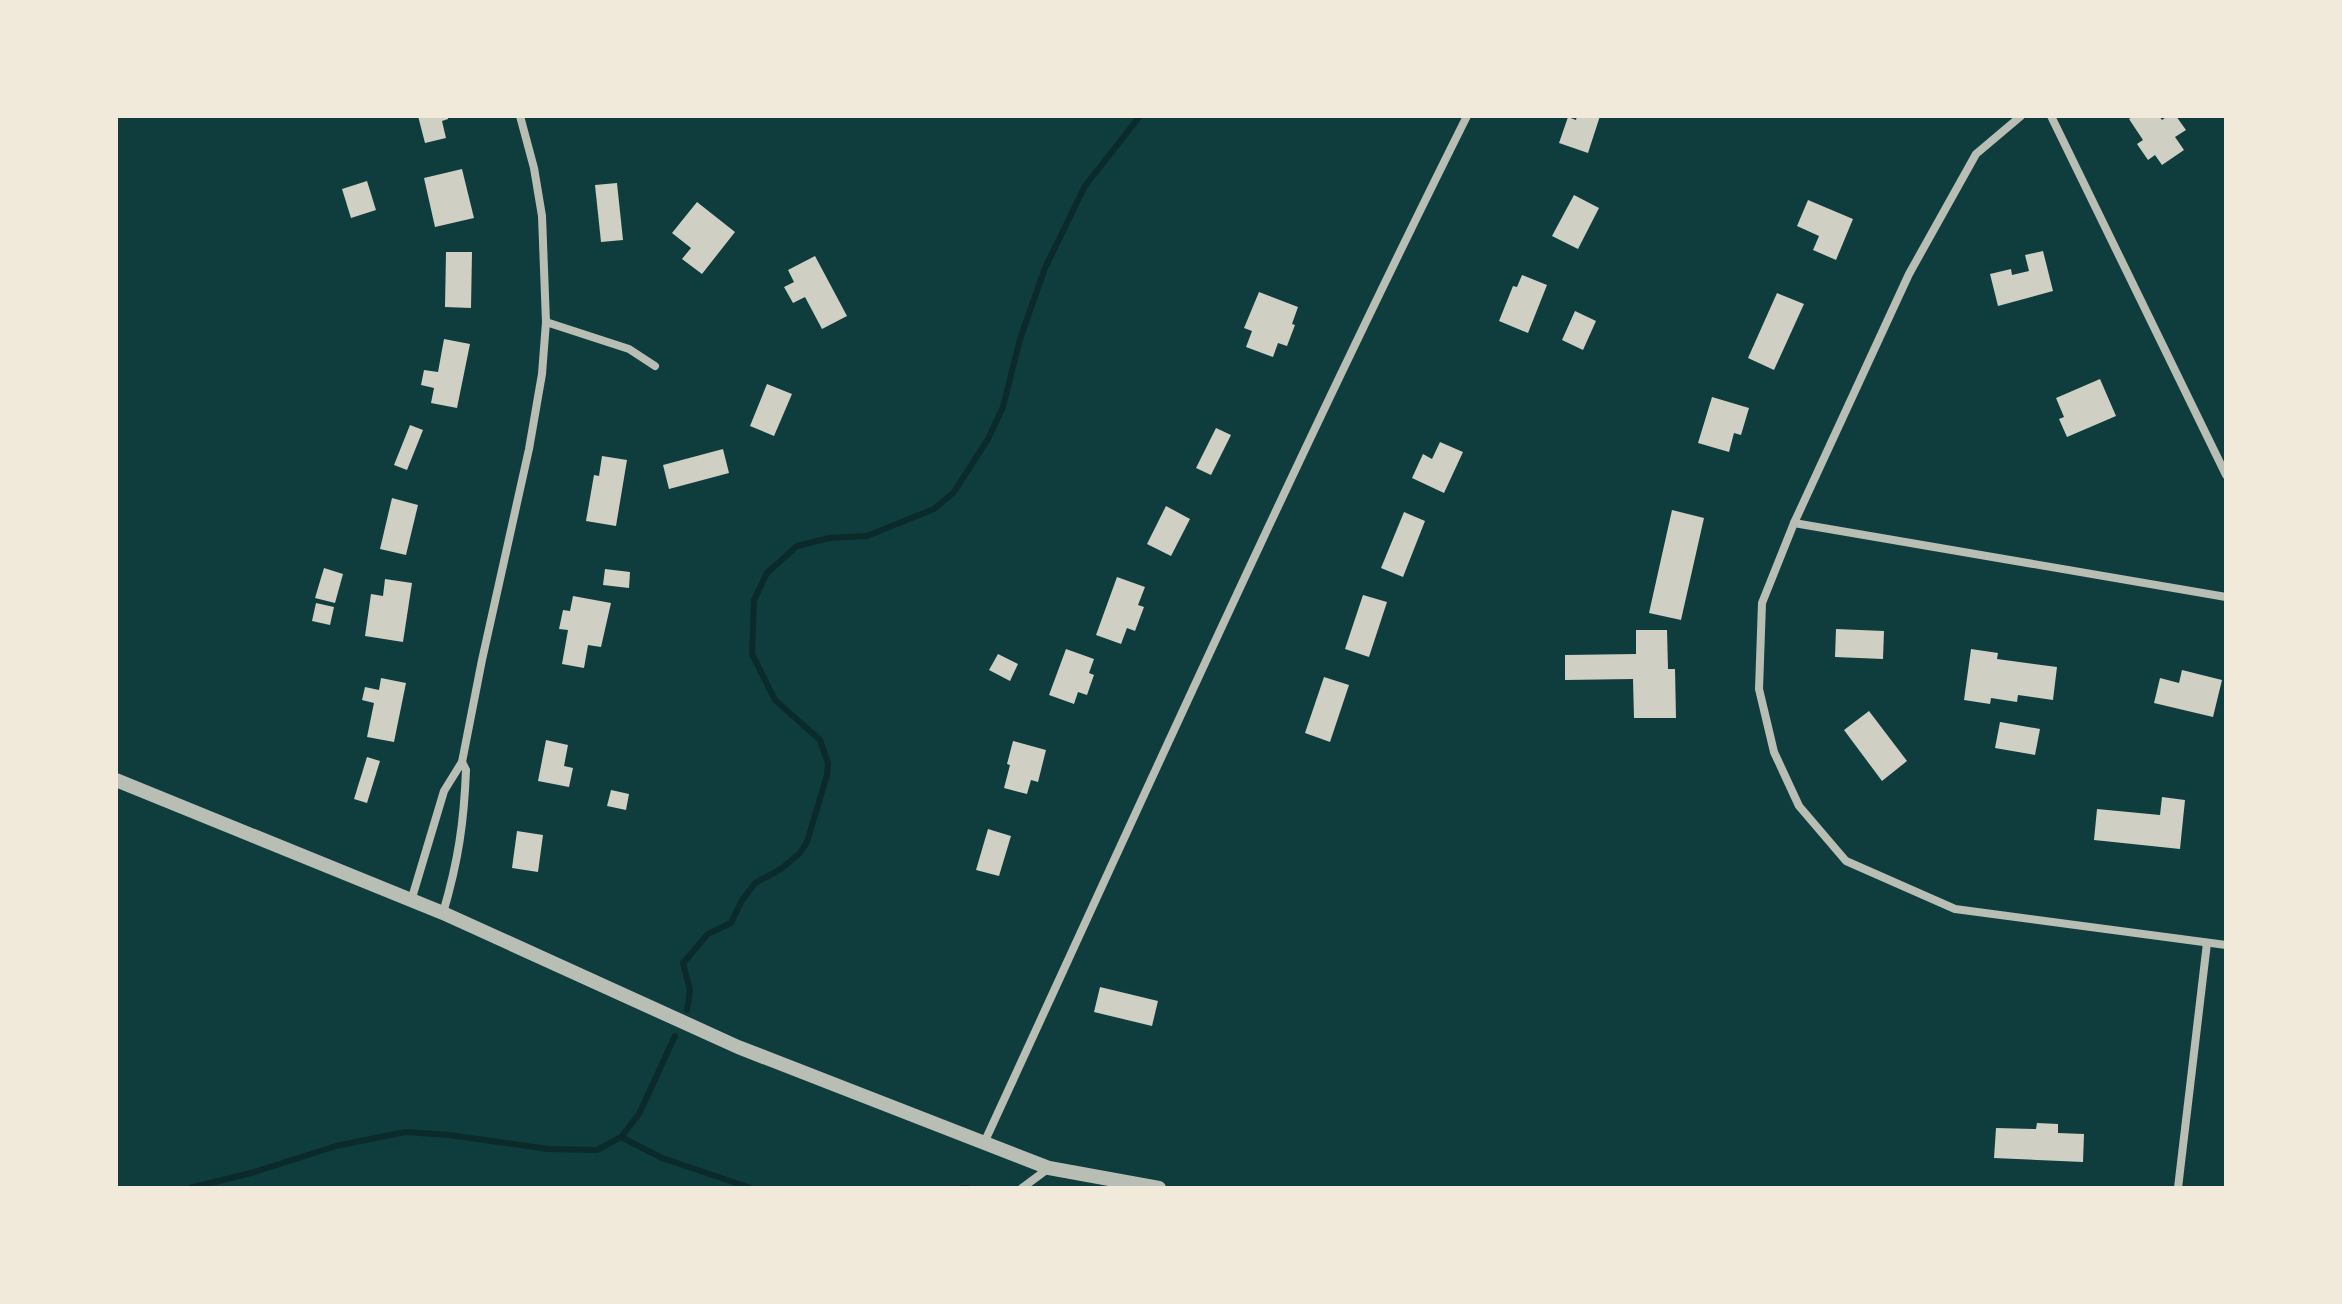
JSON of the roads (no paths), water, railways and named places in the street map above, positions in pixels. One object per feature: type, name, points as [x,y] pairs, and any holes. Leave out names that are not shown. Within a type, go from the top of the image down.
[{"type":"street","points":[[411,901],[444,791],[462,762],[529,449],[542,374],[546,322],[542,216],[534,168],[520,116]]},
{"type":"street","points":[[984,1143],[1401,246],[1467,116]]},
{"type":"street","points":[[2021,116],[1976,154],[1909,274],[1794,523],[1762,603],[1759,689],[1774,752],[1799,806],[1846,861],[1955,909],[2226,945]]},
{"type":"street","points":[[2051,116],[2226,475]]},
{"type":"street","points":[[546,322],[629,349],[655,366]]},
{"type":"street","points":[[1794,523],[2226,597]]},
{"type":"street","points":[[443,913],[463,832],[466,770],[462,762]]},
{"type":"street","points":[[116,780],[443,913],[738,1047],[1049,1168],[1159,1188]]},
{"type":"street","points":[[2178,1188],[2207,943]]},
{"type":"street","points":[[1022,1188],[1049,1168]]},
{"type":"waterway","points":[[687,1010],[690,990],[683,963],[708,934],[731,923],[755,883],[781,869],[800,853],[807,842],[827,775],[828,763],[820,740],[775,700],[752,654],[754,600],[767,573],[797,546],[829,538],[867,536],[934,509],[954,492],[988,439],[1003,407],[1020,339],[1045,268],[1085,186],[1140,116]]},
{"type":"waterway","points":[[190,1188],[251,1173],[336,1146],[405,1132],[548,1149],[597,1150],[621,1137],[639,1114],[675,1036]]},
{"type":"waterway","points":[[621,1137],[662,1158],[751,1188]]},
{"type":"waterway","points":[[961,1188],[968,1188]]}]
